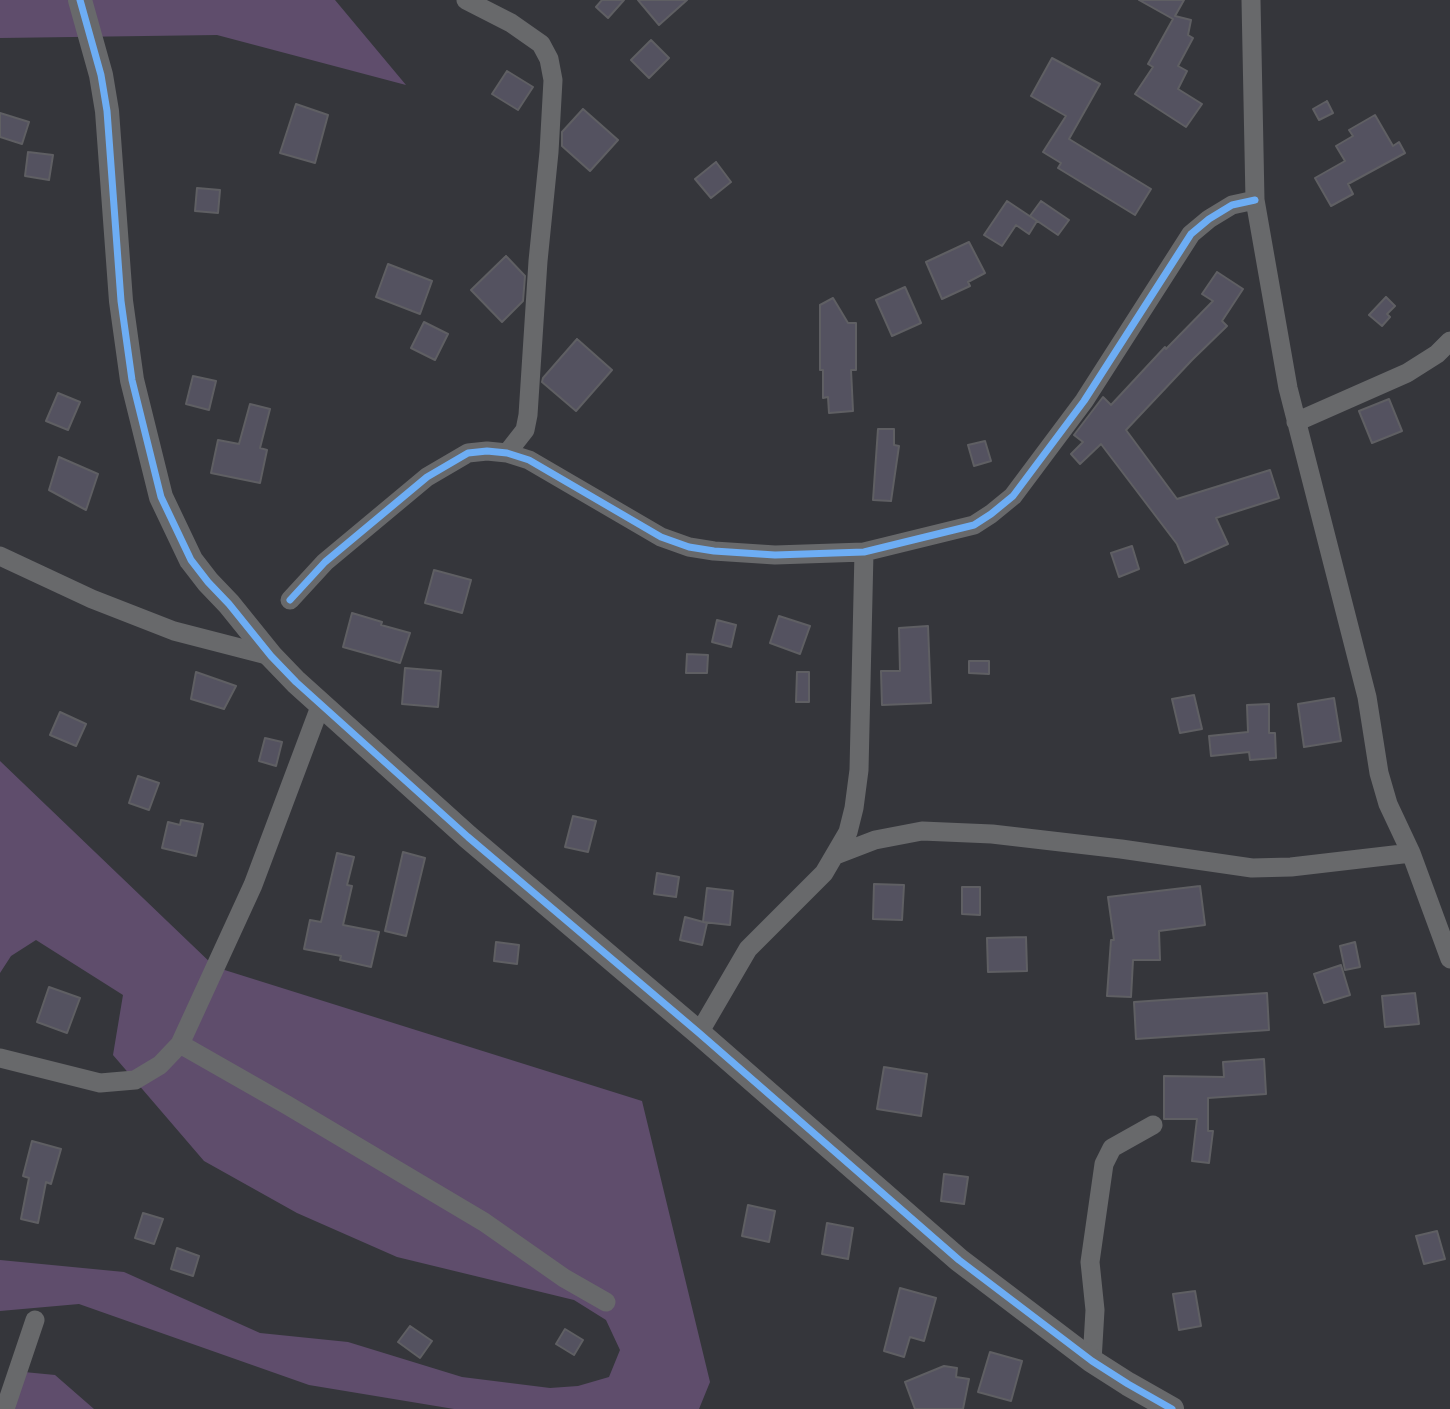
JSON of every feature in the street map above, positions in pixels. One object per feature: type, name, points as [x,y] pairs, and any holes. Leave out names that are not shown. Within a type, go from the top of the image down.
[{"type":"street","points":[[80,0],[101,75],[107,111],[125,340],[132,380],[162,497],[191,560],[271,656],[467,837],[699,1033],[959,1260],[1093,1361],[1172,1409]]},
{"type":"street","points":[[466,0],[512,23],[541,44],[549,59],[553,80],[528,415],[525,430],[507,453]]},
{"type":"street","points":[[1251,0],[1255,200],[1278,339],[1296,422],[1367,697],[1379,773],[1388,804],[1411,853],[1450,959]]},
{"type":"street","points":[[290,600],[325,562],[427,477],[468,453],[507,453],[529,460],[661,537],[690,547],[725,552],[775,555],[864,552],[974,525],[1013,496],[1108,366],[1157,284],[1191,234],[1232,205],[1255,200]]},
{"type":"street","points":[[1296,422],[1407,373],[1437,354],[1450,341]]},
{"type":"street","points":[[699,1033],[748,949],[814,883],[836,855],[848,832],[859,770],[864,552]]},
{"type":"street","points":[[0,556],[92,598],[174,631],[271,656]]},
{"type":"street","points":[[0,1058],[100,1083],[135,1080],[160,1065],[180,1044],[253,885],[321,704]]},
{"type":"street","points":[[836,855],[875,840],[922,831],[1018,837],[1252,867],[1291,867],[1411,853]]},
{"type":"street","points":[[180,1044],[484,1222],[564,1278],[606,1302]]},
{"type":"street","points":[[1093,1361],[1095,1310],[1090,1262],[1104,1164],[1112,1147],[1153,1125]]},
{"type":"street","points":[[5,1409],[35,1320]]},
{"type":"shaded area","points":[[0,0],[335,0],[406,85],[217,35],[0,38]]},
{"type":"shaded area","points":[[0,761],[215,967],[642,1101],[710,1382],[699,1409],[454,1409],[309,1385],[79,1304],[0,1311],[0,1260],[124,1272],[260,1333],[348,1342],[462,1377],[550,1388],[578,1386],[609,1377],[620,1350],[606,1320],[574,1300],[397,1257],[297,1213],[204,1161],[113,1055],[123,995],[36,940],[11,956],[0,973]]},
{"type":"shaded area","points":[[24,1372],[55,1375],[94,1409],[0,1409]]},
{"type":"building","points":[[602,0],[624,0],[608,18],[596,7]]},
{"type":"building","points":[[638,0],[687,0],[659,25]]},
{"type":"building","points":[[1139,0],[1184,0],[1175,16],[1191,20],[1188,35],[1193,38],[1178,66],[1187,71],[1178,89],[1202,104],[1186,127],[1135,94],[1153,67],[1148,64],[1173,19]]},
{"type":"building","points":[[651,40],[669,58],[649,78],[631,60]]},
{"type":"building","points":[[1052,58],[1100,84],[1069,139],[1151,189],[1135,215],[1058,168],[1061,163],[1043,152],[1066,116],[1031,96]]},
{"type":"building","points":[[507,71],[533,87],[518,110],[492,94]]},
{"type":"building","points":[[1327,101],[1333,113],[1319,120],[1313,109]]},
{"type":"building","points":[[296,104],[328,115],[315,163],[280,153]]},
{"type":"building","points":[[583,109],[618,140],[590,171],[562,146],[562,132]]},
{"type":"building","points":[[0,113],[29,122],[22,144],[0,137]]},
{"type":"building","points":[[1375,115],[1393,146],[1399,142],[1405,153],[1348,184],[1353,194],[1331,206],[1315,178],[1345,161],[1336,146],[1353,136],[1349,130]]},
{"type":"building","points":[[28,152],[53,155],[49,180],[25,176]]},
{"type":"building","points":[[716,162],[731,182],[711,198],[695,179]]},
{"type":"building","points":[[197,188],[220,190],[218,213],[195,211]]},
{"type":"building","points":[[1007,201],[1037,221],[1029,234],[1016,225],[1002,246],[984,235]]},
{"type":"building","points":[[1041,201],[1069,220],[1058,235],[1030,216]]},
{"type":"building","points":[[969,242],[985,273],[968,282],[970,286],[942,299],[926,262]]},
{"type":"building","points":[[506,256],[525,276],[523,301],[502,322],[471,290]]},
{"type":"building","points":[[388,264],[432,281],[420,314],[376,297]]},
{"type":"building","points":[[1217,272],[1243,289],[1222,321],[1227,326],[1126,430],[1177,499],[1270,470],[1279,498],[1216,518],[1228,544],[1185,563],[1177,544],[1101,444],[1080,464],[1071,454],[1083,442],[1074,435],[1103,397],[1111,405],[1213,301],[1202,294]]},
{"type":"building","points":[[905,287],[921,323],[892,336],[876,300]]},
{"type":"building","points":[[1386,297],[1395,306],[1387,314],[1390,317],[1382,326],[1369,315]]},
{"type":"building","points":[[833,298],[848,323],[856,323],[856,370],[851,370],[853,411],[829,413],[828,397],[823,398],[823,370],[820,370],[820,305]]},
{"type":"building","points":[[424,322],[448,334],[435,360],[411,348]]},
{"type":"building","points":[[577,339],[612,370],[576,411],[542,382]]},
{"type":"building","points":[[193,376],[216,381],[209,410],[186,404]]},
{"type":"building","points":[[58,393],[80,402],[68,430],[46,421]]},
{"type":"building","points":[[1389,399],[1402,431],[1372,443],[1359,411]]},
{"type":"building","points":[[250,404],[270,409],[260,448],[267,450],[260,483],[211,473],[218,440],[239,444]]},
{"type":"building","points":[[878,429],[894,429],[894,445],[899,446],[891,501],[873,500]]},
{"type":"building","points":[[985,441],[991,461],[974,466],[968,445]]},
{"type":"building","points":[[59,457],[98,474],[86,510],[49,490]]},
{"type":"building","points":[[1132,546],[1139,569],[1119,577],[1111,553]]},
{"type":"building","points":[[434,570],[471,580],[462,613],[425,603]]},
{"type":"building","points":[[352,613],[410,633],[400,663],[343,647]]},
{"type":"building","points":[[779,616],[810,626],[800,654],[770,643]]},
{"type":"building","points":[[717,620],[736,625],[731,647],[712,642]]},
{"type":"building","points":[[928,626],[931,703],[882,705],[881,671],[900,671],[899,628]]},
{"type":"building","points":[[687,654],[708,655],[707,673],[686,673]]},
{"type":"building","points":[[969,661],[989,661],[989,674],[969,673]]},
{"type":"building","points":[[405,668],[441,671],[438,707],[402,704]]},
{"type":"building","points":[[196,672],[236,686],[224,709],[191,699]]},
{"type":"building","points":[[797,672],[809,672],[809,702],[796,702]]},
{"type":"building","points":[[1194,695],[1202,729],[1180,733],[1172,699]]},
{"type":"building","points":[[1334,698],[1341,741],[1304,747],[1298,704]]},
{"type":"building","points":[[1269,704],[1269,733],[1275,733],[1276,758],[1250,760],[1249,752],[1211,756],[1209,736],[1248,732],[1247,705]]},
{"type":"building","points":[[60,712],[86,724],[76,746],[50,735]]},
{"type":"building","points":[[265,738],[282,742],[276,766],[259,761]]},
{"type":"building","points":[[138,776],[159,783],[149,810],[129,803]]},
{"type":"building","points":[[573,816],[596,821],[588,852],[565,847]]},
{"type":"building","points":[[181,820],[203,824],[196,856],[162,848],[168,822],[180,825]]},
{"type":"building","points":[[403,852],[425,858],[406,936],[385,931]]},
{"type":"building","points":[[337,853],[354,857],[347,885],[352,886],[343,925],[379,932],[371,967],[340,960],[341,956],[304,949],[310,920],[321,922]]},
{"type":"building","points":[[657,873],[679,877],[676,897],[654,894]]},
{"type":"building","points":[[874,884],[904,885],[902,920],[873,919]]},
{"type":"building","points":[[1200,886],[1205,925],[1159,931],[1160,960],[1133,960],[1131,997],[1107,996],[1111,940],[1114,940],[1108,897]]},
{"type":"building","points":[[962,887],[980,887],[980,915],[962,914]]},
{"type":"building","points":[[707,888],[733,891],[730,925],[703,922]]},
{"type":"building","points":[[685,917],[707,923],[702,945],[680,940]]},
{"type":"building","points":[[1026,937],[1027,971],[988,972],[987,938]]},
{"type":"building","points":[[496,942],[519,945],[517,964],[494,961]]},
{"type":"building","points":[[1355,942],[1360,967],[1345,970],[1340,946]]},
{"type":"building","points":[[1341,965],[1350,995],[1324,1003],[1314,974]]},
{"type":"building","points":[[49,987],[80,998],[67,1033],[37,1022]]},
{"type":"building","points":[[1267,993],[1269,1030],[1136,1039],[1134,1002]]},
{"type":"building","points":[[1415,993],[1419,1024],[1385,1027],[1382,996]]},
{"type":"building","points":[[1264,1059],[1266,1094],[1208,1098],[1208,1131],[1213,1131],[1209,1163],[1192,1161],[1197,1119],[1164,1119],[1164,1076],[1224,1077],[1223,1062]]},
{"type":"building","points":[[884,1067],[927,1074],[921,1116],[877,1109]]},
{"type":"building","points":[[32,1141],[61,1149],[51,1184],[46,1182],[38,1223],[21,1219],[29,1178],[23,1176]]},
{"type":"building","points":[[944,1174],[968,1177],[964,1204],[941,1201]]},
{"type":"building","points":[[748,1205],[775,1211],[769,1242],[742,1236]]},
{"type":"building","points":[[143,1213],[163,1219],[154,1244],[135,1238]]},
{"type":"building","points":[[827,1223],[853,1228],[848,1259],[822,1254]]},
{"type":"building","points":[[1437,1231],[1445,1259],[1424,1264],[1416,1236]]},
{"type":"building","points":[[177,1248],[199,1256],[193,1276],[171,1269]]},
{"type":"building","points":[[900,1288],[936,1298],[924,1341],[910,1337],[904,1357],[884,1351]]},
{"type":"building","points":[[1195,1291],[1201,1326],[1179,1330],[1173,1294]]},
{"type":"building","points":[[410,1326],[432,1341],[420,1358],[398,1342]]},
{"type":"building","points":[[565,1329],[583,1340],[574,1355],[556,1344]]},
{"type":"building","points":[[990,1352],[1022,1361],[1011,1401],[978,1392]]},
{"type":"building","points":[[944,1366],[957,1368],[956,1377],[969,1379],[963,1409],[915,1409],[905,1382]]},
{"type":"cycle path","points":[[80,0],[101,75],[107,111],[121,301],[132,380],[161,497],[191,560],[208,582],[296,682],[468,837],[699,1033],[959,1260],[1092,1361],[1172,1409]]},
{"type":"cycle path","points":[[290,600],[325,562],[427,477],[468,453],[507,453],[529,460],[661,537],[689,547],[714,551],[775,555],[864,552],[974,525],[1013,496],[1084,401],[1191,234],[1232,205],[1255,200]]}]
